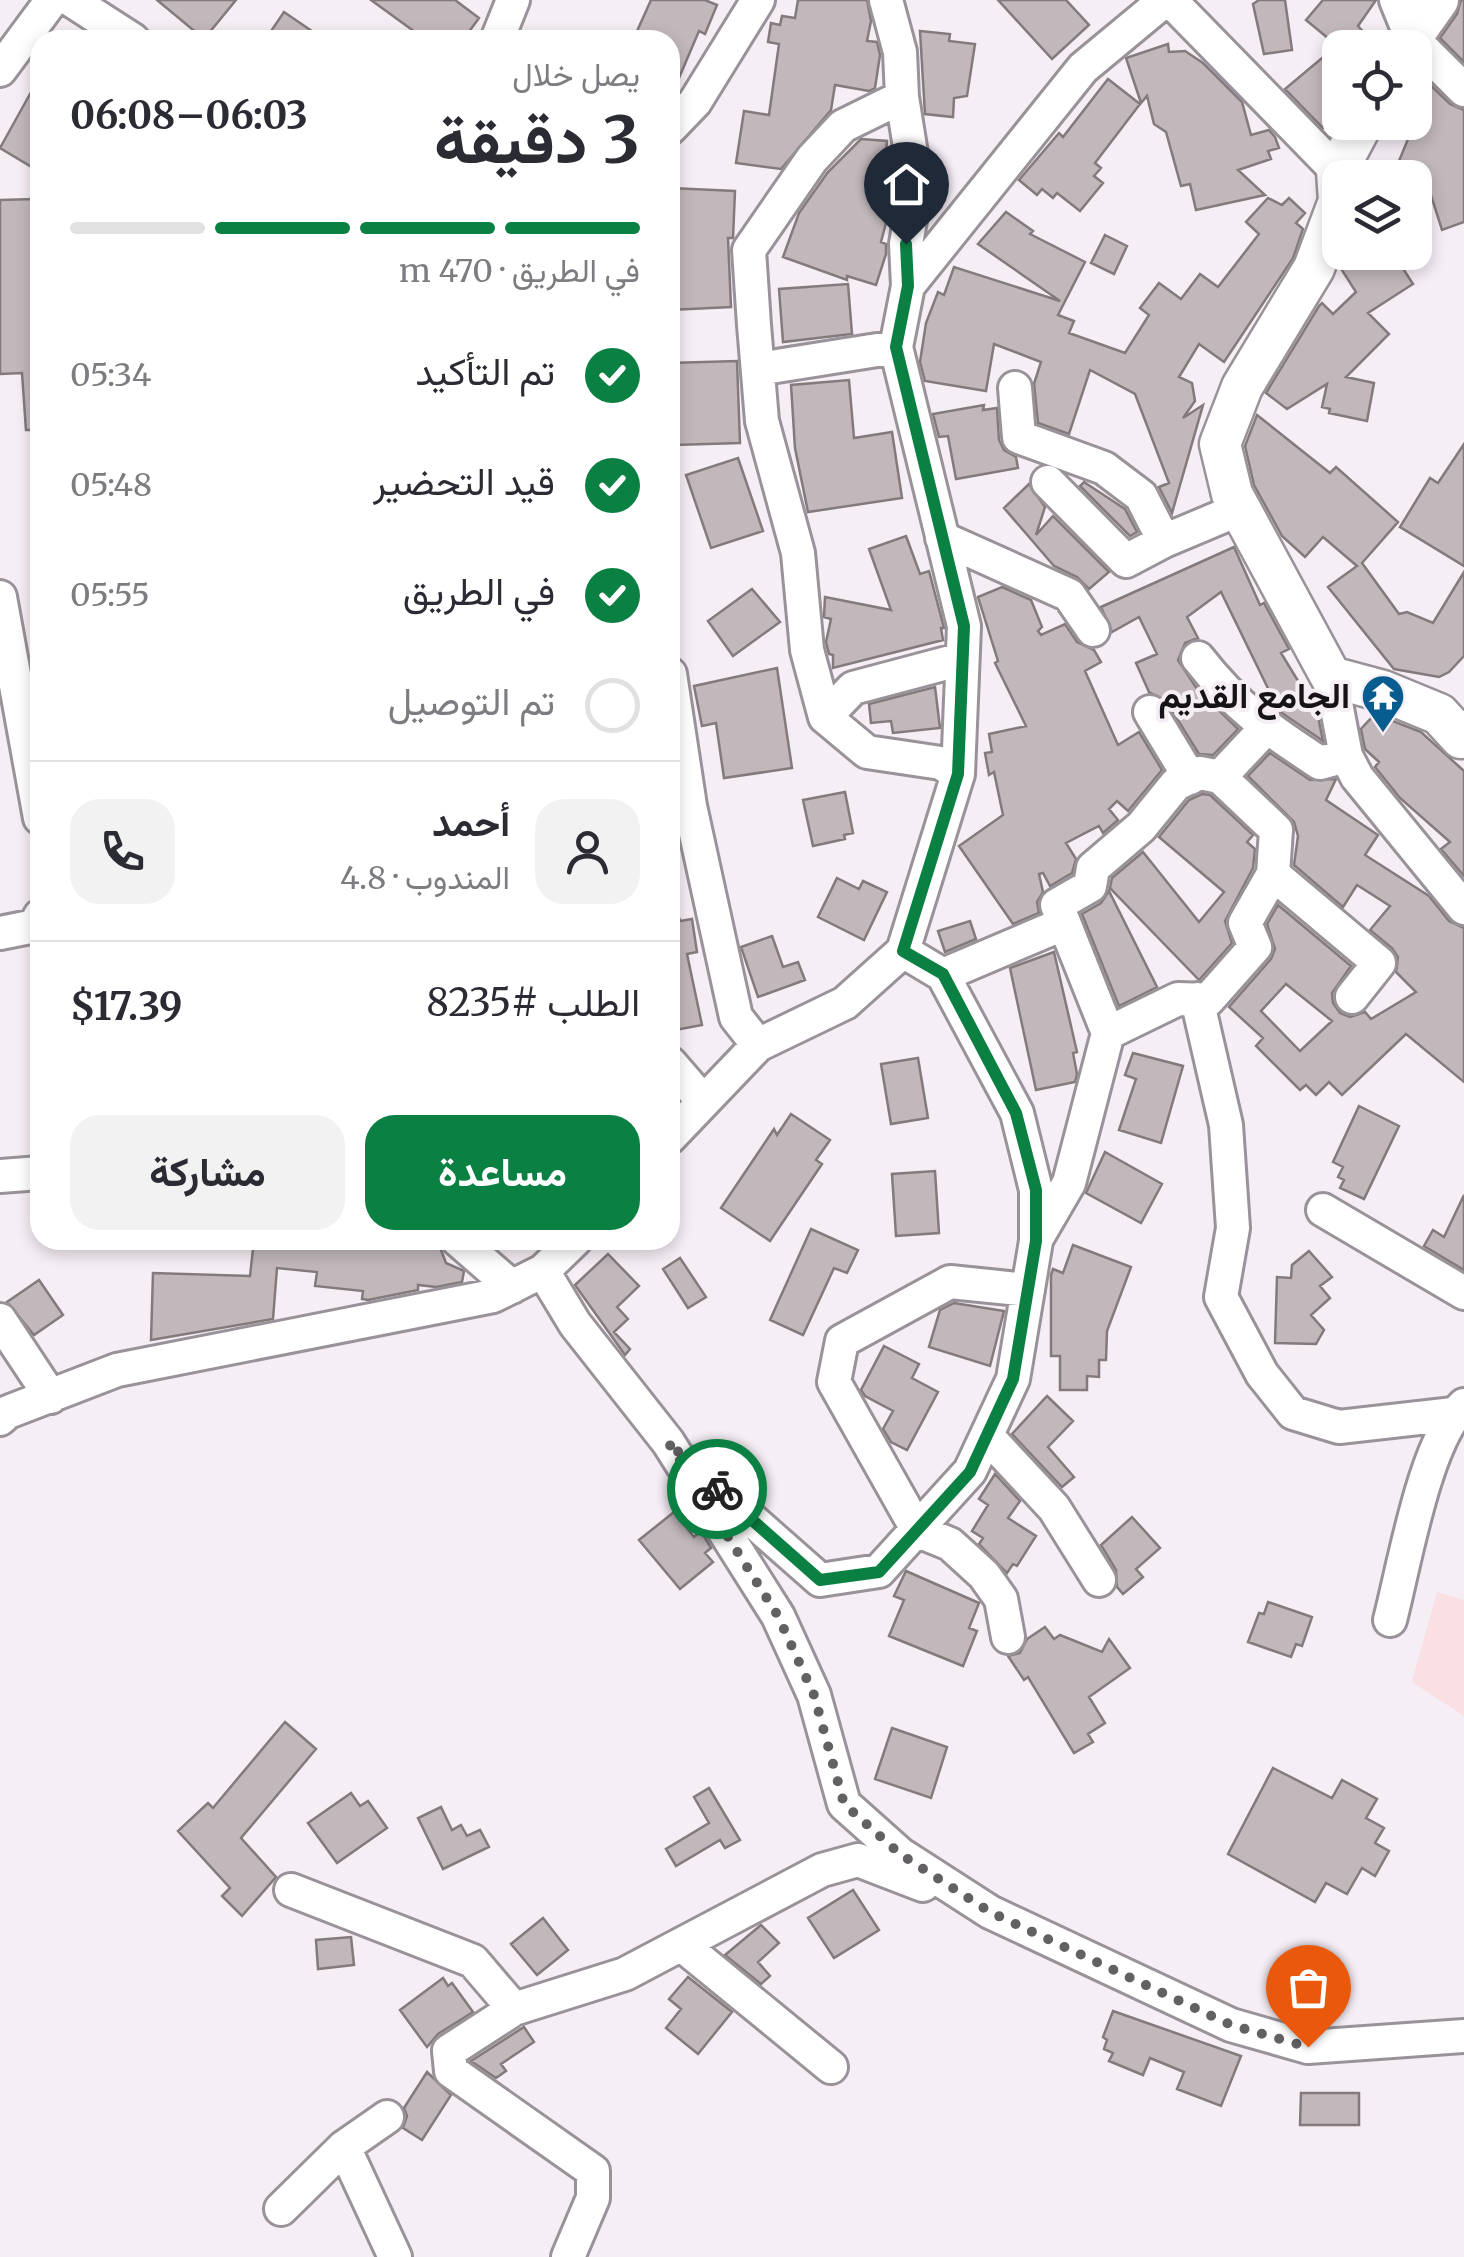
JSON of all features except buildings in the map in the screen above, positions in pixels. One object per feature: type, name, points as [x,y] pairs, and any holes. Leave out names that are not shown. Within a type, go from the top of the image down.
[{"type":"main road","points":[[1416,30],[1438,0]]},
{"type":"main road","points":[[1322,251],[1242,388],[1220,444],[1232,494],[1331,677],[1384,691],[1439,714],[1463,737]]},
{"type":"street","points":[[0,70],[52,0]]},
{"type":"street","points":[[71,0],[118,30]]},
{"type":"street","points":[[501,30],[514,0]]},
{"type":"street","points":[[680,118],[695,102],[758,0]]},
{"type":"street","points":[[686,1100],[758,1045],[845,1003],[903,951],[958,774],[964,626],[896,347],[908,286],[906,244],[916,184],[902,97],[900,52],[886,0]]},
{"type":"street","points":[[908,286],[1082,68],[1171,0],[1326,160]]},
{"type":"street","points":[[1396,0],[1404,30]]},
{"type":"street","points":[[1432,63],[1464,90]]},
{"type":"street","points":[[902,97],[843,126],[812,159],[748,250],[762,421],[798,553],[808,650],[825,717],[867,752],[941,763],[958,774]]},
{"type":"street","points":[[758,369],[896,347]]},
{"type":"street","points":[[1015,388],[1018,436],[1104,468],[1141,496],[1164,541]]},
{"type":"street","points":[[1048,482],[1126,560],[1240,509]]},
{"type":"street","points":[[942,538],[1070,595],[1093,630]]},
{"type":"street","points":[[0,597],[30,763]]},
{"type":"street","points":[[1198,658],[1230,700],[1266,728],[1320,763],[1346,756]]},
{"type":"street","points":[[825,717],[853,688],[962,659]]},
{"type":"street","points":[[1331,677],[1346,756],[1356,776],[1464,908]]},
{"type":"street","points":[[1108,1032],[1178,999],[1208,1000],[1255,947],[1244,924],[1273,874],[1276,830],[1205,777],[1150,712]]},
{"type":"street","points":[[1036,1241],[1069,1183],[1108,1032],[1058,904],[1090,886],[1093,868],[1141,826],[1176,784],[1205,777],[1266,728]]},
{"type":"street","points":[[680,740],[690,806],[736,1017],[758,1045]]},
{"type":"street","points":[[1273,874],[1379,962],[1352,997]]},
{"type":"street","points":[[943,974],[1063,924]]},
{"type":"street","points":[[0,933],[30,927]]},
{"type":"street","points":[[668,1442],[751,1523],[820,1580],[879,1572],[970,1472],[1013,1379],[1036,1241],[1036,1190],[1016,1113],[943,974],[903,951]]},
{"type":"street","points":[[1198,999],[1226,1125],[1234,1228],[1220,1297],[1262,1374],[1293,1413],[1339,1428],[1459,1410]]},
{"type":"street","points":[[0,1176],[30,1174]]},
{"type":"street","points":[[1323,1210],[1464,1293]]},
{"type":"street","points":[[469,1250],[512,1287]]},
{"type":"street","points":[[0,1419],[8,1412],[117,1370],[474,1300],[543,1271],[565,1250]]},
{"type":"street","points":[[543,1271],[575,1324],[668,1442],[778,1616],[814,1695],[844,1804],[900,1854],[990,1912]]},
{"type":"street","points":[[1008,1637],[1001,1598],[950,1544],[918,1531],[834,1382],[842,1341],[950,1282],[1028,1290]]},
{"type":"street","points":[[0,1320],[51,1397]]},
{"type":"street","points":[[1390,1620],[1428,1470],[1459,1410]]},
{"type":"street","points":[[986,1436],[1054,1508],[1099,1580]]},
{"type":"street","points":[[568,2257],[593,2198],[593,2171],[452,2071],[449,2051],[514,2009],[624,1974],[822,1870],[858,1860],[990,1912],[1231,2025],[1308,2047],[1464,2036]]},
{"type":"street","points":[[291,1890],[473,1961],[514,2009]]},
{"type":"street","points":[[682,1944],[831,2066]]},
{"type":"street","points":[[280,2208],[344,2146],[388,2117]]},
{"type":"street","points":[[344,2146],[395,2257]]},
{"type":"shaded area","points":[[1437,1592],[1464,1600],[1464,1716],[1412,1682]]},
{"type":"way so far","points":[[717,1489],[668,1442],[778,1616],[814,1695],[844,1804],[900,1854],[990,1912],[1231,2025],[1308,2047]]},
{"type":"place","name":"الجامع القديم","points":[[1383,734]]},
{"type":"route","points":[[717,1489],[820,1580],[879,1572],[970,1472],[1013,1379],[1036,1241],[1036,1190],[1016,1113],[943,974],[903,951],[958,774],[964,626],[896,347],[908,286],[906,244]]}]
